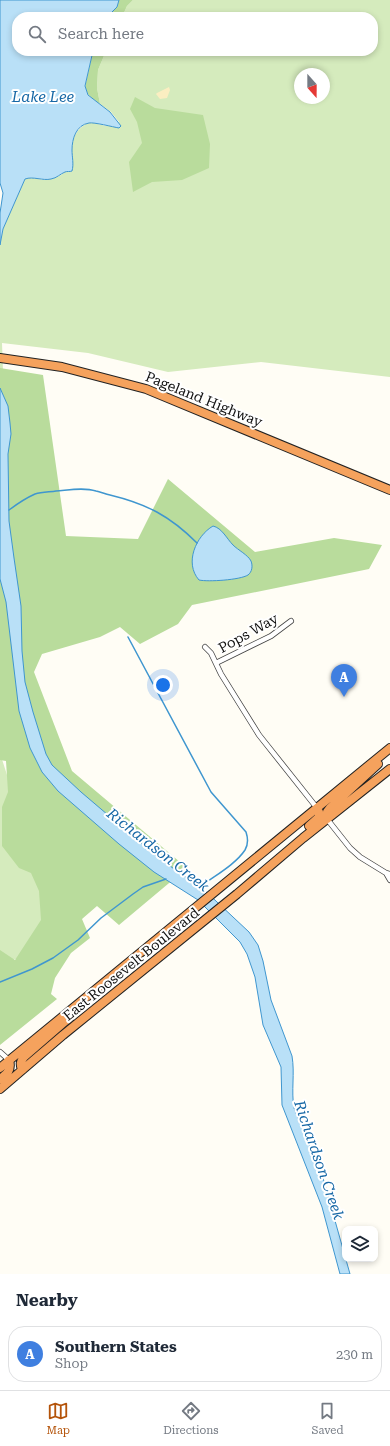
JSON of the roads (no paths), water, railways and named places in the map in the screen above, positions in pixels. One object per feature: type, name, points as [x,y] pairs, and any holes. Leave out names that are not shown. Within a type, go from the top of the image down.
[{"type":"highway","name":"Pageland Highway","points":[[4,358],[62,367],[146,388],[390,490]]},
{"type":"highway","name":"East Roosevelt Boulevard","points":[[0,1068],[390,749]]},
{"type":"highway","points":[[327,819],[327,812],[330,808],[370,772],[390,749]]},
{"type":"highway","name":"East Roosevelt Boulevard","points":[[0,1088],[303,838],[390,769]]},
{"type":"highway","points":[[261,873],[280,852],[318,818],[319,813],[317,808]]},
{"type":"highway","points":[[22,1070],[20,1065],[24,1057],[89,1000],[99,988]]},
{"type":"highway","points":[[0,1079],[8,1073],[10,1069],[9,1060]]},
{"type":"street","name":"Pops Way","points":[[216,663],[271,636],[291,621]]},
{"type":"street","points":[[204,647],[211,653],[221,674],[259,735],[317,808]]},
{"type":"street","points":[[327,819],[350,848],[360,857],[388,873],[390,880]]},
{"type":"street","points":[[0,1052],[9,1060]]},
{"type":"water","name":"Lake Lee","points":[[0,0],[119,0],[117,7],[112,12],[12,12],[12,56],[92,56],[85,86],[88,95],[110,112],[121,126],[119,128],[95,123],[85,124],[78,130],[74,137],[72,146],[72,171],[65,172],[51,179],[25,179],[3,229],[0,245],[0,213],[3,193],[0,183]]},
{"type":"water","points":[[0,388],[8,406],[11,434],[8,454],[9,521],[21,606],[22,651],[25,682],[46,754],[52,765],[81,792],[155,855],[201,887],[249,932],[258,945],[271,1000],[292,1056],[294,1108],[323,1178],[342,1246],[342,1262],[347,1262],[350,1274],[340,1274],[322,1207],[282,1105],[281,1067],[263,1025],[255,977],[247,954],[240,942],[198,900],[154,872],[119,844],[58,791],[42,772],[30,748],[19,711],[6,602],[0,579]]},
{"type":"water","points":[[213,526],[222,531],[233,545],[250,559],[252,567],[248,575],[224,580],[199,580],[192,566],[194,550],[202,536]]},
{"type":"waterway","points":[[9,510],[25,499],[38,493],[87,489],[135,502],[147,507],[177,525],[197,543]]},
{"type":"waterway","name":"Richardson Creek","points":[[128,637],[211,792],[246,832],[247,846],[236,861],[200,887]]},
{"type":"waterway","points":[[0,982],[32,969],[53,958],[78,940],[101,918],[143,887],[166,879]]},
{"type":"place","name":"Southern States","points":[[344,697]]}]
